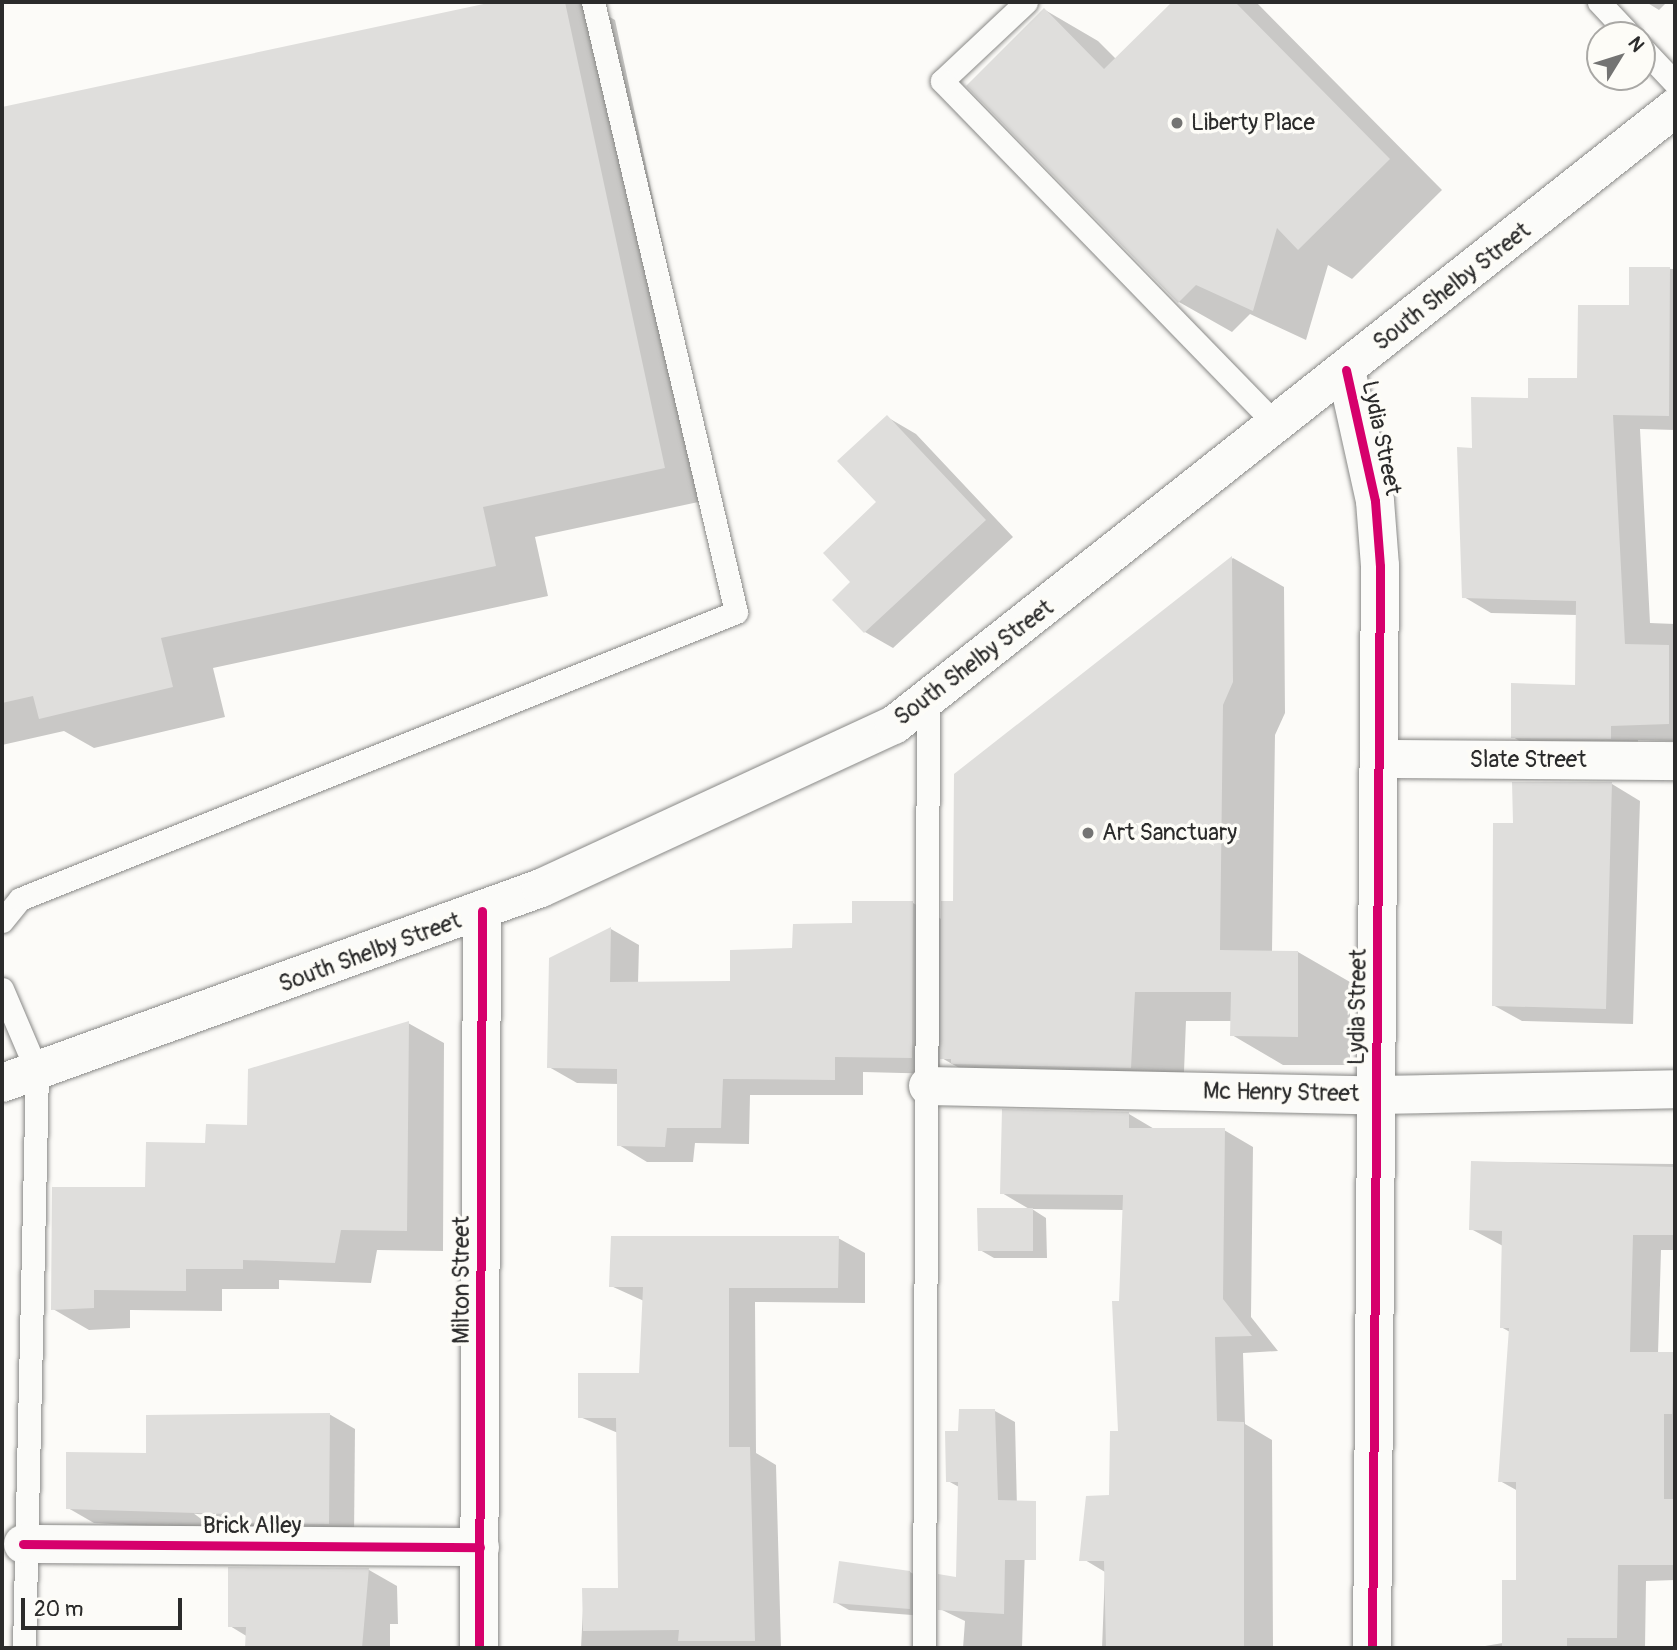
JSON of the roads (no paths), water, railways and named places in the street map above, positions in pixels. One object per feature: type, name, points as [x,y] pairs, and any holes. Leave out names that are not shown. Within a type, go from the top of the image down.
[{"type":"street","name":"South Shelby Street","points":[[19,1077],[482,911],[894,725],[928,701],[1675,108]]},
{"type":"street","name":"Lydia Street","points":[[1346,370],[1376,502],[1381,759],[1372,1648]]},
{"type":"street","name":"Slate Street","points":[[1381,759],[1675,761]]},
{"type":"street","name":"Milton Street","points":[[479,1648],[482,911]]},
{"type":"street","name":"Mc Henry Street","points":[[928,1086],[1376,1095],[1675,1089]]},
{"type":"street","name":"Brick Alley","points":[[12,1543],[480,1547]]},
{"type":"lane","points":[[2,921],[20,899],[736,612],[593,2]]},
{"type":"lane","points":[[1026,2],[942,81],[1277,425]]},
{"type":"lane","points":[[1599,2],[1617,21]]},
{"type":"lane","points":[[1656,63],[1675,83]]},
{"type":"lane","points":[[924,1648],[928,701]]},
{"type":"lane","points":[[2,989],[19,1077],[12,1543],[24,1648]]},
{"type":"place","name":"Liberty Place","points":[[1177,123]]},
{"type":"place","name":"Art Sanctuary","points":[[1088,833]]}]
